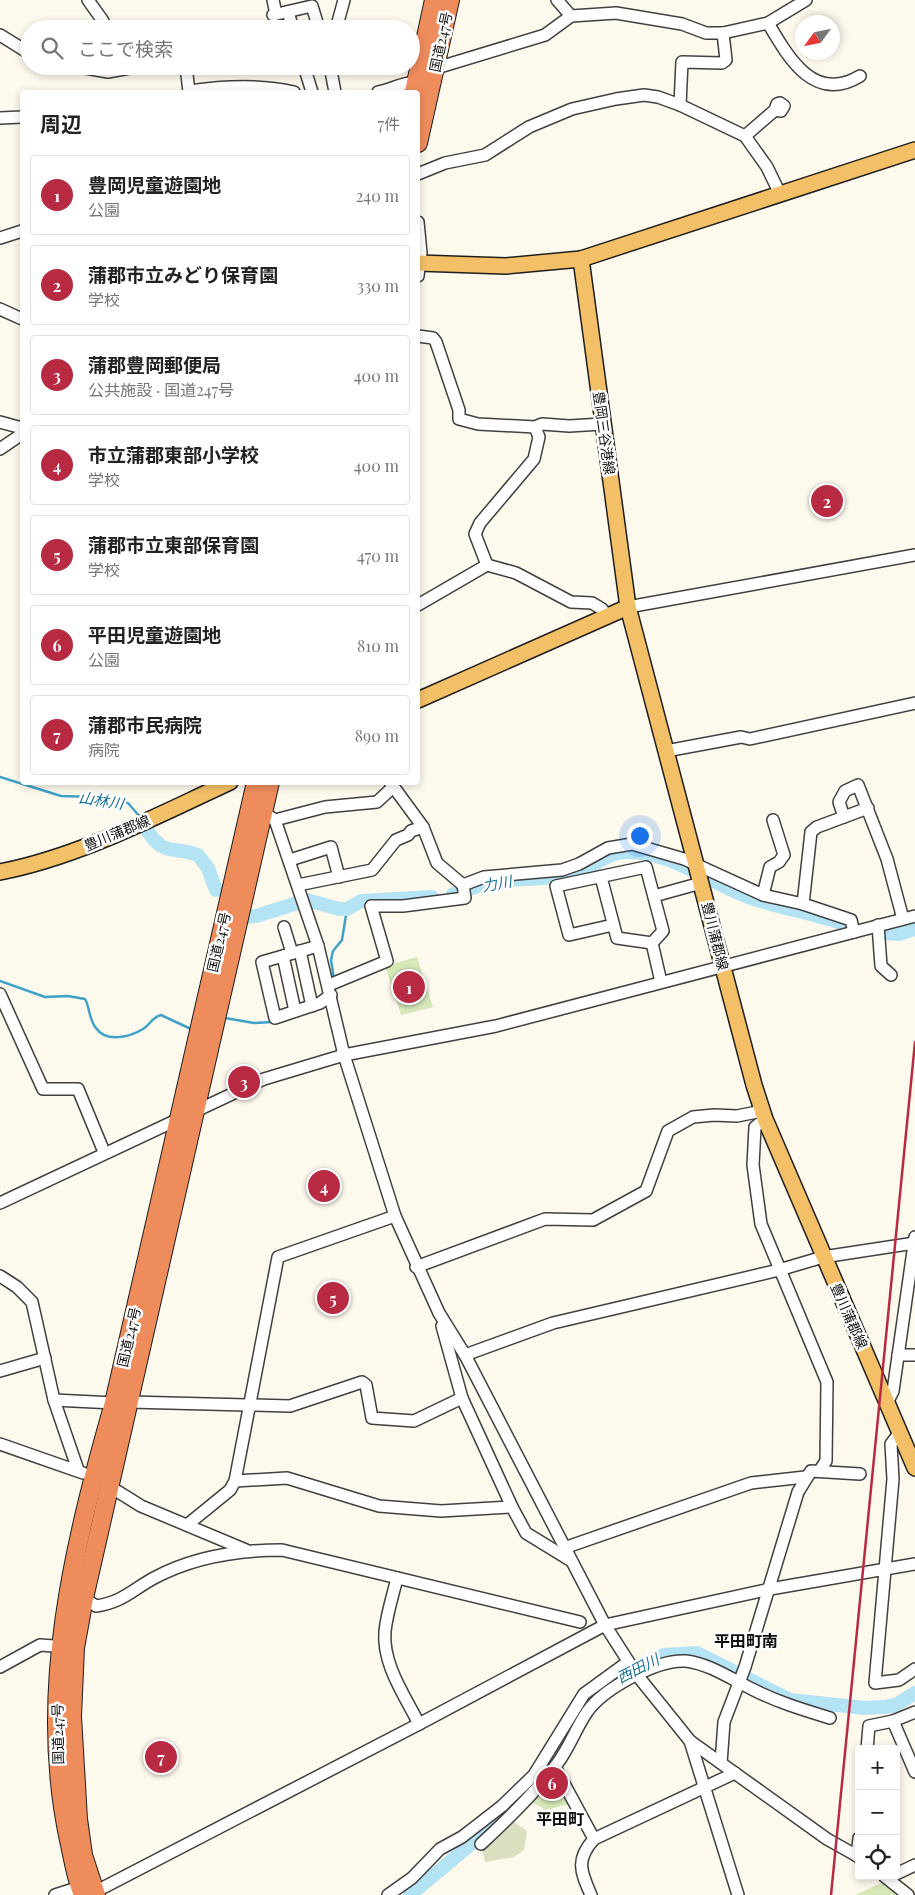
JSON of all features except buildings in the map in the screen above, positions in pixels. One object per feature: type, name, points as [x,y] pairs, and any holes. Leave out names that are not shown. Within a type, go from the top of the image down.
[{"type":"highway","name":"国道247号","points":[[420,64],[434,0]]},
{"type":"highway","name":"国道247号","points":[[420,134],[450,0]]},
{"type":"highway","name":"国道247号","points":[[88,1893],[59,1785],[57,1715],[68,1647],[84,1598],[109,1486],[122,1403],[187,1116],[255,785]]},
{"type":"highway","name":"国道247号","points":[[187,1116],[269,817],[270,785]]},
{"type":"highway","name":"国道247号","points":[[68,1647],[66,1605],[85,1475],[122,1403]]},
{"type":"main road","points":[[420,267],[506,266],[581,259],[915,150]]},
{"type":"main road","name":"豊岡三谷港線","points":[[581,259],[628,607]]},
{"type":"main road","points":[[420,699],[628,607]]},
{"type":"main road","name":"豊川蒲郡線","points":[[628,607],[722,966],[764,1115],[823,1257],[915,1468]]},
{"type":"main road","name":"豊川蒲郡線","points":[[0,872],[46,861],[94,844],[223,785]]},
{"type":"street","points":[[88,0],[102,20]]},
{"type":"street","points":[[273,0],[274,15],[312,6],[316,20]]},
{"type":"street","points":[[338,20],[344,0]]},
{"type":"street","points":[[557,0],[571,16]]},
{"type":"street","points":[[436,63],[443,66],[544,35],[571,16],[616,13],[682,24],[706,32],[723,33],[768,24],[806,0]]},
{"type":"street","points":[[288,12],[290,20]]},
{"type":"street","points":[[768,24],[787,55],[806,76],[834,84],[852,81],[860,76]]},
{"type":"street","points":[[680,105],[682,62],[722,63],[726,60],[723,33]]},
{"type":"street","points":[[0,35],[20,47]]},
{"type":"street","points":[[187,75],[189,90]]},
{"type":"street","points":[[307,75],[311,90]]},
{"type":"street","points":[[332,75],[335,90]]},
{"type":"street","points":[[395,90],[407,82],[415,87]]},
{"type":"street","points":[[201,90],[224,86],[282,90]]},
{"type":"street","points":[[420,175],[445,163],[485,155],[529,127],[572,109],[644,95],[658,97],[680,105],[745,136],[767,167],[780,194]]},
{"type":"street","points":[[745,136],[775,110]]},
{"type":"street","points":[[0,118],[20,117]]},
{"type":"street","points":[[0,238],[20,232]]},
{"type":"street","points":[[0,309],[20,318]]},
{"type":"street","points":[[420,336],[433,338],[436,342],[459,410],[459,419],[478,424],[535,427],[542,424],[569,426],[602,424]]},
{"type":"street","points":[[0,422],[20,427]]},
{"type":"street","points":[[488,565],[475,534],[480,523],[534,459],[539,437],[535,427]]},
{"type":"street","points":[[0,449],[20,435]]},
{"type":"street","points":[[628,607],[915,555]]},
{"type":"street","points":[[420,604],[488,565],[516,573],[571,602],[592,604],[602,609],[607,616]]},
{"type":"street","points":[[666,751],[741,737],[750,739],[915,703]]},
{"type":"street","points":[[390,785],[377,802],[325,807],[269,817],[290,860],[332,992],[344,1056],[395,1216],[416,1266],[439,1313],[465,1355],[604,1624],[637,1675],[690,1741],[828,1839],[855,1855]]},
{"type":"street","points":[[318,946],[262,962],[275,1018],[312,1006],[332,992],[388,961],[371,906],[403,906],[465,898],[463,889],[437,863],[423,827],[392,785]]},
{"type":"street","points":[[0,1203],[104,1152],[187,1116],[264,1079],[344,1056],[496,1026],[909,917],[858,785],[845,792],[839,802],[844,817]]},
{"type":"street","points":[[803,904],[811,832],[817,827],[868,808]]},
{"type":"street","points":[[763,895],[770,867],[779,862],[784,854],[773,820]]},
{"type":"street","points":[[298,885],[372,870],[396,840],[408,835],[411,831],[423,827]]},
{"type":"street","points":[[463,889],[484,877],[562,870],[618,844],[647,847],[698,873],[763,895],[803,904],[851,920],[854,932]]},
{"type":"street","points":[[290,860],[331,848],[339,877]]},
{"type":"street","points":[[613,924],[569,935],[556,886],[646,867],[664,931],[652,943]]},
{"type":"street","points":[[654,896],[698,873]]},
{"type":"street","points":[[601,877],[617,938],[652,943]]},
{"type":"street","points":[[878,925],[881,966],[890,975]]},
{"type":"street","points":[[284,927],[312,1006]]},
{"type":"street","points":[[652,943],[661,982]]},
{"type":"street","points":[[292,954],[295,1011]]},
{"type":"street","points":[[0,994],[43,1089],[78,1089],[104,1152]]},
{"type":"street","points":[[416,1266],[545,1219],[592,1220],[646,1191],[668,1130],[693,1117],[764,1115]]},
{"type":"street","points":[[764,1115],[755,1127],[753,1166],[761,1224],[827,1382],[826,1461],[820,1470]]},
{"type":"street","points":[[187,1526],[230,1490],[235,1481],[278,1257],[395,1216]]},
{"type":"street","points":[[465,1355],[553,1323],[779,1270],[823,1257],[915,1240],[894,1391],[887,1403]]},
{"type":"street","points":[[0,1276],[17,1287],[32,1302],[54,1400],[85,1475]]},
{"type":"street","points":[[439,1313],[462,1398],[512,1507],[526,1533],[570,1560]]},
{"type":"street","points":[[898,1354],[915,1355]]},
{"type":"street","points":[[0,1371],[45,1358]]},
{"type":"street","points":[[54,1400],[250,1407],[290,1406],[362,1382],[366,1385],[372,1418],[414,1421],[462,1398]]},
{"type":"street","points":[[900,1432],[891,1444],[893,1479],[875,1683],[899,1680],[915,1670]]},
{"type":"street","points":[[0,1444],[85,1475]]},
{"type":"street","points":[[721,1763],[724,1722],[745,1667],[798,1492],[805,1477],[811,1471],[820,1470],[860,1474]]},
{"type":"street","points":[[564,1548],[751,1483],[805,1477]]},
{"type":"street","points":[[235,1481],[287,1478],[379,1506],[441,1511],[512,1507]]},
{"type":"street","points":[[109,1486],[141,1506],[246,1550]]},
{"type":"street","points":[[84,1598],[96,1606],[114,1603],[156,1577],[206,1558],[246,1550],[282,1550],[580,1622]]},
{"type":"street","points":[[55,1895],[88,1893],[419,1724],[604,1624],[770,1589],[884,1570],[914,1568]]},
{"type":"street","points":[[397,1578],[385,1631],[385,1649],[390,1666],[419,1724]]},
{"type":"street","points":[[0,1667],[40,1645],[68,1647]]},
{"type":"street","points":[[388,1895],[412,1878],[440,1849],[462,1837],[502,1806],[534,1775],[584,1694],[628,1662]]},
{"type":"street","points":[[482,1844],[509,1818],[555,1767],[588,1710],[613,1689],[637,1675],[668,1662],[686,1662],[709,1667],[784,1704],[830,1718]]},
{"type":"street","points":[[867,1745],[869,1726],[892,1721],[915,1712]]},
{"type":"street","points":[[892,1721],[915,1772]]},
{"type":"street","points":[[690,1741],[738,1895]]},
{"type":"street","points":[[555,1767],[594,1840]]},
{"type":"street","points":[[591,1895],[582,1875],[581,1863],[586,1848],[594,1840],[735,1773]]},
{"type":"street","points":[[900,1871],[915,1865]]},
{"type":"street","points":[[893,1880],[908,1895]]},
{"type":"green space","points":[[417,957],[433,1007],[401,1015],[385,966]]},
{"type":"green space","points":[[555,1767],[574,1803],[546,1810],[526,1799]]},
{"type":"green space","points":[[509,1818],[527,1831],[524,1850],[514,1857],[485,1862],[481,1844]]},
{"type":"green space","points":[[881,1883],[899,1895],[855,1895]]},
{"type":"waterway","name":"山林川","points":[[0,777],[20,783]]},
{"type":"waterway","name":"山林川","points":[[26,785],[61,796],[94,797],[128,803],[140,817]]},
{"type":"waterway","name":"山林川","points":[[145,827],[157,843],[163,847],[198,855],[208,868],[216,890]]},
{"type":"waterway","name":"力川","points":[[453,894],[485,883],[576,873],[617,853],[640,853],[670,860],[754,899],[844,924]]},
{"type":"waterway","name":"山林川","points":[[247,917],[307,900],[339,909],[347,909],[361,901],[432,897]]},
{"type":"waterway","name":"力川","points":[[334,979],[331,960],[333,951],[342,940],[347,909]]},
{"type":"waterway","name":"力川","points":[[886,933],[899,934],[915,929]]},
{"type":"waterway","name":"力川","points":[[0,981],[45,997],[68,996],[85,999],[94,1025],[100,1033],[106,1036],[118,1037],[132,1034],[143,1029],[155,1017],[161,1015],[191,1029]]},
{"type":"waterway","name":"力川","points":[[225,1018],[254,1023],[273,1022]]},
{"type":"waterway","name":"西田川","points":[[410,1895],[471,1844],[540,1776],[583,1707],[619,1675],[664,1655],[697,1653],[790,1700],[865,1708],[885,1707],[896,1705],[915,1693]]},
{"type":"railway","points":[[831,1895],[915,1042]]},
{"type":"place","name":"蒲郡市立みどり保育園","points":[[827,501]]},
{"type":"place","name":"豊岡児童遊園地","points":[[409,987]]},
{"type":"place","name":"蒲郡豊岡郵便局","points":[[244,1082]]},
{"type":"place","name":"市立蒲郡東部小学校","points":[[324,1186]]},
{"type":"place","name":"蒲郡市立東部保育園","points":[[333,1298]]},
{"type":"place","name":"蒲郡市民病院","points":[[161,1757]]},
{"type":"place","name":"平田児童遊園地","points":[[552,1783]]},
{"type":"district","name":"平田町南","points":[[746,1641]]},
{"type":"district","name":"平田町","points":[[560,1819]]}]
